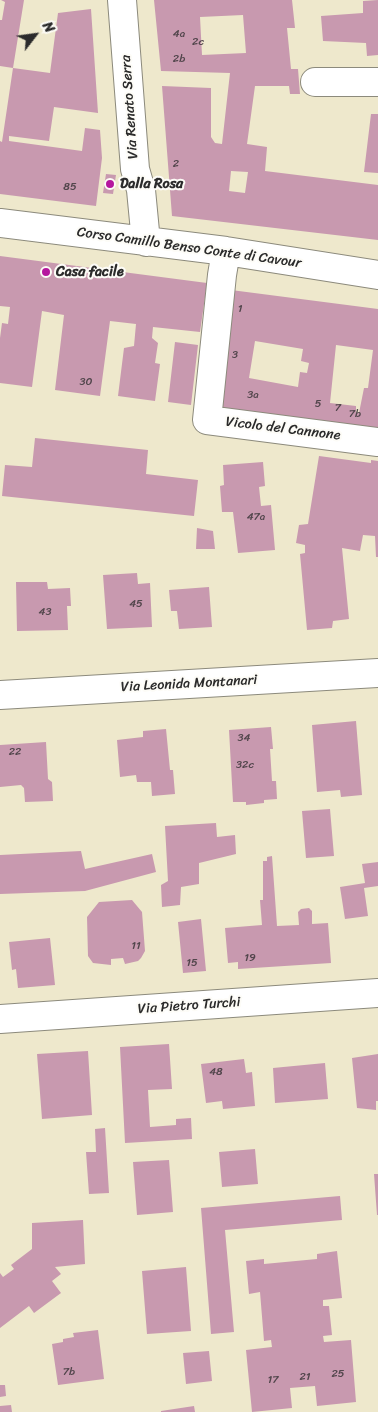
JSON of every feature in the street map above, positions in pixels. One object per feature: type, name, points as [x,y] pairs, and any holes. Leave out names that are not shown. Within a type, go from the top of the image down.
[{"type":"street","name":"Via Renato Serra","points":[[122,0],[135,169],[141,190],[146,242]]},
{"type":"street","points":[[315,82],[378,82]]},
{"type":"street","name":"Corso Camillo Benso Conte di Cavour","points":[[0,223],[226,251],[378,275]]},
{"type":"street","name":"Vicolo del Cannone","points":[[226,251],[207,420],[378,442]]},
{"type":"street","name":"Via Leonida Montanari","points":[[0,695],[378,673]]},
{"type":"street","name":"Via Pietro Turchi","points":[[0,1019],[378,993]]},
{"type":"building","points":[[1,0],[24,0],[13,68],[0,66],[0,20],[2,20],[5,2]]},
{"type":"building","points":[[154,0],[292,0],[295,28],[287,28],[291,69],[298,69],[300,94],[290,94],[289,86],[255,86],[247,144],[267,147],[265,171],[378,185],[378,240],[172,216],[162,86],[211,88],[211,137],[215,143],[222,144],[230,73],[161,71]],"holes":[[[243,15],[246,53],[202,55],[200,17]],[[231,171],[248,172],[245,193],[229,191]]]},
{"type":"building","points":[[378,0],[378,55],[367,56],[366,43],[323,41],[321,16],[363,13],[363,1]]},
{"type":"building","points":[[91,9],[98,113],[54,107],[49,141],[9,136],[9,141],[82,151],[85,128],[100,130],[102,158],[96,206],[0,194],[0,141],[2,142],[13,68],[50,73],[58,13]]},
{"type":"building","points":[[371,114],[378,114],[378,173],[364,172]]},
{"type":"building","name":"Dalla Rosa","points":[[106,174],[116,175],[113,194],[103,193]]},
{"type":"building","points":[[0,256],[207,283],[200,332],[153,327],[152,338],[158,343],[155,363],[160,364],[155,401],[118,396],[124,348],[134,346],[136,324],[110,321],[100,396],[55,390],[64,315],[42,311],[32,387],[0,383],[0,338],[2,323],[8,324],[10,307],[0,306]]},
{"type":"building","points":[[231,290],[378,309],[378,430],[215,410]],"holes":[[[255,341],[303,349],[301,361],[309,363],[307,373],[300,372],[298,387],[249,378]],[[336,345],[373,350],[368,388],[364,388],[359,413],[356,413],[356,406],[330,403]]]},
{"type":"building","points":[[175,342],[198,345],[191,405],[168,402]]},
{"type":"building","points":[[35,438],[148,450],[146,474],[198,480],[194,516],[2,496],[5,465],[32,467]]},
{"type":"building","points":[[319,456],[371,463],[371,460],[378,461],[378,557],[376,557],[375,536],[363,535],[360,551],[342,548],[349,619],[333,621],[332,628],[307,630],[300,554],[305,553],[305,545],[296,543],[299,525],[308,524]]},
{"type":"building","points":[[263,462],[265,486],[259,487],[261,506],[271,505],[275,550],[238,553],[233,512],[222,512],[220,486],[224,485],[223,465]]},
{"type":"building","points":[[197,528],[213,531],[215,549],[196,549]]},
{"type":"building","points":[[137,573],[138,584],[150,583],[152,627],[107,629],[103,575]]},
{"type":"building","points":[[16,582],[47,582],[48,589],[70,588],[71,606],[67,606],[68,630],[17,631]]},
{"type":"building","points":[[209,587],[212,627],[179,629],[177,611],[171,611],[169,590]]},
{"type":"building","points":[[356,721],[362,795],[341,797],[340,790],[317,792],[312,725]]},
{"type":"building","points":[[271,727],[273,749],[270,749],[272,781],[276,781],[277,799],[246,805],[246,802],[233,802],[229,730]]},
{"type":"building","points":[[166,729],[170,770],[173,770],[175,794],[152,796],[151,782],[137,782],[136,775],[120,777],[117,740],[143,737],[143,731]]},
{"type":"building","points":[[46,742],[48,779],[52,782],[53,801],[25,802],[24,788],[21,785],[0,787],[0,745]]},
{"type":"building","points":[[330,809],[334,856],[306,858],[302,811]]},
{"type":"building","points":[[216,823],[217,837],[235,835],[236,854],[199,863],[199,884],[181,887],[180,905],[162,907],[161,885],[168,881],[165,826]]},
{"type":"building","points":[[81,851],[85,869],[152,854],[156,872],[85,891],[0,894],[0,855]]},
{"type":"building","points":[[272,856],[277,926],[299,925],[298,912],[301,909],[309,908],[312,911],[312,924],[328,923],[331,963],[238,969],[238,962],[228,963],[225,928],[262,925],[260,900],[263,900],[263,861],[267,861],[267,857]]},
{"type":"building","points":[[378,862],[378,886],[364,888],[368,916],[345,919],[340,887],[365,883],[362,864]]},
{"type":"building","points":[[132,900],[142,912],[145,951],[141,958],[138,961],[125,964],[123,958],[111,959],[111,965],[93,963],[88,956],[87,917],[99,902]]},
{"type":"building","points":[[201,919],[206,971],[183,973],[178,922]]},
{"type":"building","points":[[50,938],[55,985],[18,988],[16,969],[12,970],[9,942]]},
{"type":"building","points":[[169,1044],[172,1089],[148,1090],[150,1127],[176,1125],[176,1119],[191,1118],[192,1139],[125,1143],[120,1047]]},
{"type":"building","points":[[88,1051],[92,1115],[42,1119],[37,1054]]},
{"type":"building","points":[[378,1054],[378,1101],[376,1101],[376,1110],[357,1108],[352,1058]]},
{"type":"building","points":[[244,1059],[246,1073],[252,1072],[255,1106],[223,1109],[222,1101],[206,1103],[201,1064]]},
{"type":"building","points":[[325,1063],[328,1099],[275,1103],[273,1068]]},
{"type":"building","points":[[105,1128],[109,1193],[89,1194],[86,1152],[96,1152],[95,1129]]},
{"type":"building","points":[[255,1149],[258,1184],[222,1187],[219,1152]]},
{"type":"building","points":[[169,1160],[173,1212],[137,1215],[133,1162]]},
{"type":"building","points":[[374,1174],[378,1174],[378,1215],[377,1215]]},
{"type":"building","points":[[340,1196],[342,1220],[225,1230],[234,1332],[211,1334],[201,1208]]},
{"type":"building","points":[[83,1220],[85,1264],[55,1267],[61,1274],[52,1281],[61,1293],[34,1313],[29,1306],[0,1328],[0,1273],[3,1277],[14,1269],[11,1265],[32,1249],[32,1223]]},
{"type":"building","points":[[337,1251],[342,1298],[323,1300],[323,1306],[329,1306],[332,1335],[323,1336],[324,1342],[351,1340],[356,1402],[317,1406],[315,1386],[290,1388],[292,1408],[252,1412],[246,1350],[272,1347],[271,1340],[264,1341],[260,1292],[249,1294],[246,1261],[264,1259],[264,1264],[317,1259],[317,1254]]},
{"type":"building","points":[[186,1267],[191,1331],[147,1334],[142,1271]]},
{"type":"building","points":[[98,1330],[104,1379],[58,1385],[52,1344],[74,1337],[73,1333]]},
{"type":"building","points":[[209,1351],[212,1381],[186,1384],[183,1353]]},
{"type":"building","points":[[0,1385],[5,1385],[6,1396],[0,1397]]},
{"type":"building","points":[[11,1405],[12,1412],[0,1412],[0,1406]]},
{"type":"building","points":[[194,1406],[195,1412],[161,1412],[161,1411]]},
{"type":"place","name":"Dalla Rosa","points":[[110,184]]},
{"type":"place","name":"Casa facile","points":[[46,272]]}]
